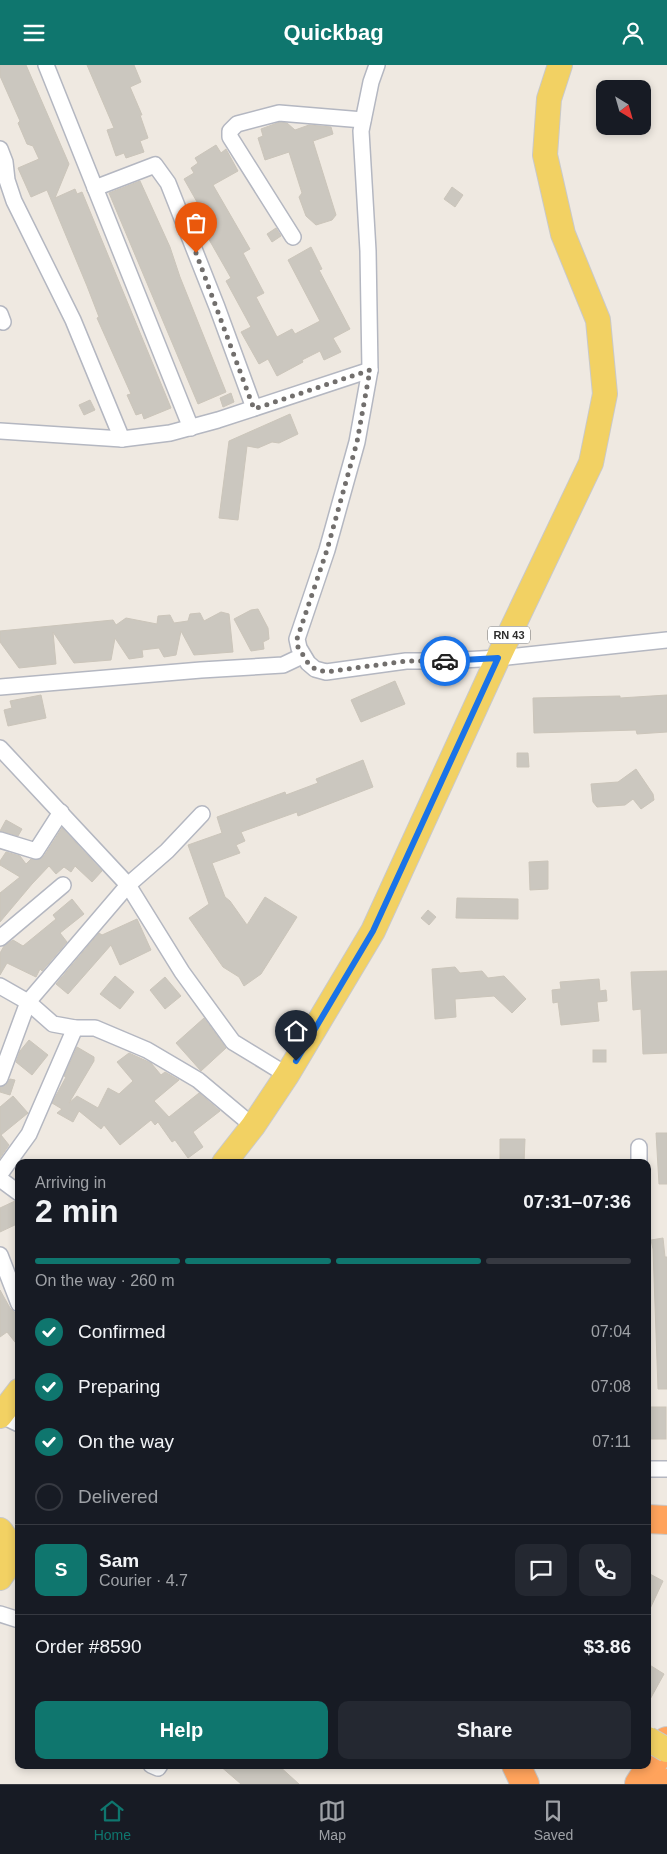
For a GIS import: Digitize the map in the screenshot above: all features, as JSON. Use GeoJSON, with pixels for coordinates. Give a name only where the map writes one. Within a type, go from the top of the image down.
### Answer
{"type":"FeatureCollection","features":[{"type":"Feature","properties":{"kind":"highway"},"geometry":{"type":"LineString","coordinates":[[651,1519],[667,1520]]}},
{"type":"Feature","properties":{"kind":"highway"},"geometry":{"type":"LineString","coordinates":[[651,1766],[667,1741]]}},
{"type":"Feature","properties":{"kind":"highway"},"geometry":{"type":"LineString","coordinates":[[518,1769],[525,1784]]}},
{"type":"Feature","properties":{"kind":"highway"},"geometry":{"type":"LineString","coordinates":[[639,1784],[649,1769]]}},
{"type":"Feature","properties":{"kind":"main road","name":"RN 43"},"geometry":{"type":"LineString","coordinates":[[227,1159],[253,1126],[287,1075],[373,931],[498,658],[591,463],[605,394],[598,320],[563,234],[545,155],[549,99],[560,65]]}},
{"type":"Feature","properties":{"kind":"main road"},"geometry":{"type":"LineString","coordinates":[[0,1415],[15,1396]]}},
{"type":"Feature","properties":{"kind":"main road"},"geometry":{"type":"LineString","coordinates":[[7,1576],[10,1556],[8,1533]]}},
{"type":"Feature","properties":{"kind":"main road"},"geometry":{"type":"LineString","coordinates":[[651,1741],[667,1750]]}},
{"type":"Feature","properties":{"kind":"street"},"geometry":{"type":"LineString","coordinates":[[46,65],[191,428]]}},
{"type":"Feature","properties":{"kind":"street"},"geometry":{"type":"LineString","coordinates":[[377,65],[371,82],[360,131],[368,251],[370,370],[357,442],[327,550],[297,639],[302,656],[315,669],[326,672],[406,661],[498,658],[667,640]]}},
{"type":"Feature","properties":{"kind":"street"},"geometry":{"type":"LineString","coordinates":[[293,237],[230,137],[230,131],[237,124],[279,113],[363,120]]}},
{"type":"Feature","properties":{"kind":"street"},"geometry":{"type":"LineString","coordinates":[[0,149],[14,201],[72,320],[122,439]]}},
{"type":"Feature","properties":{"kind":"street"},"geometry":{"type":"LineString","coordinates":[[94,188],[155,165],[168,183],[217,307],[254,409]]}},
{"type":"Feature","properties":{"kind":"street"},"geometry":{"type":"LineString","coordinates":[[0,431],[122,439],[170,433],[254,409],[370,370]]}},
{"type":"Feature","properties":{"kind":"street"},"geometry":{"type":"LineString","coordinates":[[0,687],[283,665],[302,656]]}},
{"type":"Feature","properties":{"kind":"street"},"geometry":{"type":"LineString","coordinates":[[0,748],[128,885],[182,972],[234,1042],[287,1075]]}},
{"type":"Feature","properties":{"kind":"street"},"geometry":{"type":"LineString","coordinates":[[0,841],[36,851],[61,812]]}},
{"type":"Feature","properties":{"kind":"street"},"geometry":{"type":"LineString","coordinates":[[0,1078],[28,1002],[128,885],[167,851],[202,814]]}},
{"type":"Feature","properties":{"kind":"street"},"geometry":{"type":"LineString","coordinates":[[0,938],[63,885]]}},
{"type":"Feature","properties":{"kind":"street"},"geometry":{"type":"LineString","coordinates":[[0,986],[28,1002],[53,1024],[75,1028],[95,1028],[147,1050],[198,1080],[253,1126]]}},
{"type":"Feature","properties":{"kind":"street"},"geometry":{"type":"LineString","coordinates":[[0,1174],[29,1134],[75,1028]]}},
{"type":"Feature","properties":{"kind":"street"},"geometry":{"type":"LineString","coordinates":[[639,1147],[639,1159]]}},
{"type":"Feature","properties":{"kind":"street"},"geometry":{"type":"LineString","coordinates":[[0,1179],[15,1190]]}},
{"type":"Feature","properties":{"kind":"street"},"geometry":{"type":"LineString","coordinates":[[0,1255],[15,1294]]}},
{"type":"Feature","properties":{"kind":"street"},"geometry":{"type":"LineString","coordinates":[[0,1415],[15,1422]]}},
{"type":"Feature","properties":{"kind":"street"},"geometry":{"type":"LineString","coordinates":[[651,1469],[667,1469]]}},
{"type":"Feature","properties":{"kind":"street"},"geometry":{"type":"LineString","coordinates":[[0,1614],[15,1619]]}},
{"type":"Feature","properties":{"kind":"building"},"geometry":{"type":"Polygon","coordinates":[[[0,65],[26,65],[69,164],[55,198],[75,189],[77,194],[82,192],[171,408],[144,419],[142,413],[136,415],[127,395],[131,394],[97,318],[99,317],[87,286],[47,190],[31,197],[18,168],[39,159],[33,146],[27,144],[18,123],[20,121],[0,76],[0,65]]]}},
{"type":"Feature","properties":{"kind":"building"},"geometry":{"type":"Polygon","coordinates":[[[87,65],[134,65],[141,82],[130,87],[142,115],[140,115],[148,138],[140,141],[144,152],[126,158],[124,153],[116,156],[107,130],[114,128],[87,65]]]}},
{"type":"Feature","properties":{"kind":"building"},"geometry":{"type":"Polygon","coordinates":[[[280,122],[287,123],[295,130],[309,125],[331,127],[333,134],[313,141],[336,215],[332,220],[316,225],[306,216],[299,197],[302,193],[289,152],[265,160],[258,138],[263,136],[261,129],[280,122]]]}},
{"type":"Feature","properties":{"kind":"building"},"geometry":{"type":"Polygon","coordinates":[[[216,145],[221,153],[226,149],[238,171],[213,185],[250,249],[243,253],[264,293],[256,297],[277,337],[292,329],[295,334],[320,321],[288,260],[311,247],[322,269],[319,270],[350,329],[333,338],[341,352],[324,360],[320,351],[277,376],[268,359],[259,364],[241,332],[251,327],[226,281],[231,278],[207,236],[214,232],[184,179],[194,173],[191,168],[198,163],[195,158],[216,145]]]}},
{"type":"Feature","properties":{"kind":"building"},"geometry":{"type":"Polygon","coordinates":[[[140,181],[170,247],[226,392],[198,404],[109,193],[140,181]]]}},
{"type":"Feature","properties":{"kind":"building"},"geometry":{"type":"Polygon","coordinates":[[[452,187],[463,195],[455,207],[444,199],[452,187]]]}},
{"type":"Feature","properties":{"kind":"building"},"geometry":{"type":"Polygon","coordinates":[[[276,228],[281,236],[272,242],[267,234],[276,228]]]}},
{"type":"Feature","properties":{"kind":"building"},"geometry":{"type":"Polygon","coordinates":[[[231,393],[234,402],[223,407],[220,398],[231,393]]]}},
{"type":"Feature","properties":{"kind":"building"},"geometry":{"type":"Polygon","coordinates":[[[90,400],[95,410],[84,415],[79,405],[90,400]]]}},
{"type":"Feature","properties":{"kind":"building"},"geometry":{"type":"Polygon","coordinates":[[[290,414],[298,434],[279,443],[272,442],[258,448],[247,446],[238,520],[219,518],[229,441],[290,414]]]}},
{"type":"Feature","properties":{"kind":"building"},"geometry":{"type":"Polygon","coordinates":[[[258,609],[268,628],[269,639],[263,642],[264,649],[251,651],[234,619],[251,610],[258,609]]]}},
{"type":"Feature","properties":{"kind":"building"},"geometry":{"type":"Polygon","coordinates":[[[221,612],[229,614],[233,652],[194,655],[181,631],[176,655],[164,657],[159,648],[142,650],[143,657],[129,659],[115,638],[111,660],[74,663],[53,632],[56,664],[19,668],[0,642],[0,631],[113,620],[116,625],[126,618],[157,624],[158,616],[170,615],[174,623],[188,621],[190,614],[200,613],[204,621],[221,612]]]}},
{"type":"Feature","properties":{"kind":"building"},"geometry":{"type":"Polygon","coordinates":[[[395,681],[405,704],[361,722],[351,700],[395,681]]]}},
{"type":"Feature","properties":{"kind":"building"},"geometry":{"type":"Polygon","coordinates":[[[41,695],[46,718],[8,726],[4,710],[12,708],[10,701],[41,695]]]}},
{"type":"Feature","properties":{"kind":"building"},"geometry":{"type":"Polygon","coordinates":[[[667,695],[667,732],[637,734],[636,730],[534,733],[533,698],[620,696],[620,698],[667,695]]]}},
{"type":"Feature","properties":{"kind":"building"},"geometry":{"type":"Polygon","coordinates":[[[517,753],[528,753],[529,767],[517,767],[517,753]]]}},
{"type":"Feature","properties":{"kind":"building"},"geometry":{"type":"Polygon","coordinates":[[[363,760],[373,787],[298,816],[297,812],[241,832],[245,841],[236,845],[240,853],[212,863],[225,897],[247,925],[265,897],[297,917],[261,974],[244,986],[239,977],[223,967],[189,918],[209,904],[188,845],[222,833],[217,817],[285,792],[286,795],[318,783],[316,779],[363,760]]]}},
{"type":"Feature","properties":{"kind":"building"},"geometry":{"type":"Polygon","coordinates":[[[636,769],[653,794],[654,800],[641,809],[633,799],[625,805],[597,807],[593,802],[591,784],[618,782],[636,769]]]}},
{"type":"Feature","properties":{"kind":"building"},"geometry":{"type":"Polygon","coordinates":[[[6,820],[22,829],[18,836],[0,831],[6,820]]]}},
{"type":"Feature","properties":{"kind":"building"},"geometry":{"type":"Polygon","coordinates":[[[62,828],[102,871],[92,882],[75,866],[71,872],[64,867],[56,874],[49,866],[0,922],[0,893],[20,877],[0,865],[0,861],[6,852],[20,856],[26,864],[31,859],[40,859],[44,856],[62,828]]]}},
{"type":"Feature","properties":{"kind":"building"},"geometry":{"type":"Polygon","coordinates":[[[548,861],[548,889],[530,890],[529,862],[548,861]]]}},
{"type":"Feature","properties":{"kind":"building"},"geometry":{"type":"Polygon","coordinates":[[[457,898],[518,899],[518,919],[456,918],[457,898]]]}},
{"type":"Feature","properties":{"kind":"building"},"geometry":{"type":"Polygon","coordinates":[[[72,899],[84,914],[60,933],[67,942],[42,971],[40,969],[36,977],[7,963],[0,975],[0,953],[4,946],[13,940],[23,946],[56,919],[53,915],[72,899]]]}},
{"type":"Feature","properties":{"kind":"building"},"geometry":{"type":"Polygon","coordinates":[[[428,910],[436,917],[429,925],[421,918],[428,910]]]}},
{"type":"Feature","properties":{"kind":"building"},"geometry":{"type":"Polygon","coordinates":[[[137,919],[151,950],[120,965],[111,945],[68,994],[56,984],[99,933],[102,935],[137,919]]]}},
{"type":"Feature","properties":{"kind":"building"},"geometry":{"type":"Polygon","coordinates":[[[455,967],[460,973],[482,971],[488,978],[504,976],[526,999],[512,1013],[494,996],[455,999],[456,1017],[435,1019],[432,969],[455,967]]]}},
{"type":"Feature","properties":{"kind":"building"},"geometry":{"type":"Polygon","coordinates":[[[667,971],[667,1053],[643,1054],[641,1009],[633,1010],[631,972],[667,971]]]}},
{"type":"Feature","properties":{"kind":"building"},"geometry":{"type":"Polygon","coordinates":[[[115,976],[134,992],[120,1009],[100,994],[115,976]]]}},
{"type":"Feature","properties":{"kind":"building"},"geometry":{"type":"Polygon","coordinates":[[[165,977],[181,996],[165,1009],[150,990],[165,977]]]}},
{"type":"Feature","properties":{"kind":"building"},"geometry":{"type":"Polygon","coordinates":[[[599,979],[600,991],[606,990],[607,1001],[597,1002],[599,1021],[561,1025],[558,1002],[553,1003],[552,990],[561,989],[560,982],[599,979]]]}},
{"type":"Feature","properties":{"kind":"building"},"geometry":{"type":"Polygon","coordinates":[[[204,1018],[226,1048],[201,1071],[176,1043],[204,1018]]]}},
{"type":"Feature","properties":{"kind":"building"},"geometry":{"type":"Polygon","coordinates":[[[283,1019],[293,1024],[288,1036],[277,1032],[283,1019]]]}},
{"type":"Feature","properties":{"kind":"building"},"geometry":{"type":"Polygon","coordinates":[[[29,1040],[48,1055],[32,1075],[16,1062],[20,1051],[29,1040]]]}},
{"type":"Feature","properties":{"kind":"building"},"geometry":{"type":"Polygon","coordinates":[[[77,1047],[94,1057],[94,1061],[69,1103],[77,1096],[98,1108],[108,1088],[119,1094],[133,1081],[117,1062],[129,1053],[151,1063],[161,1075],[165,1072],[179,1080],[154,1101],[169,1117],[199,1093],[220,1111],[193,1132],[203,1147],[188,1158],[175,1140],[172,1142],[158,1122],[155,1125],[151,1120],[120,1145],[104,1125],[101,1129],[79,1111],[73,1122],[57,1113],[62,1109],[52,1103],[66,1077],[64,1076],[77,1047]]]}},
{"type":"Feature","properties":{"kind":"building"},"geometry":{"type":"Polygon","coordinates":[[[593,1050],[606,1050],[606,1062],[593,1062],[593,1050]]]}},
{"type":"Feature","properties":{"kind":"building"},"geometry":{"type":"Polygon","coordinates":[[[10,1079],[15,1080],[10,1095],[0,1092],[0,1087],[6,1085],[10,1079]]]}},
{"type":"Feature","properties":{"kind":"building"},"geometry":{"type":"Polygon","coordinates":[[[13,1096],[28,1113],[1,1135],[9,1145],[0,1158],[0,1107],[13,1096]]]}},
{"type":"Feature","properties":{"kind":"building"},"geometry":{"type":"Polygon","coordinates":[[[656,1133],[667,1133],[667,1184],[659,1184],[656,1133]]]}},
{"type":"Feature","properties":{"kind":"building"},"geometry":{"type":"Polygon","coordinates":[[[500,1139],[525,1139],[524,1159],[500,1159],[500,1139]]]}},
{"type":"Feature","properties":{"kind":"building"},"geometry":{"type":"Polygon","coordinates":[[[15,1201],[15,1225],[0,1232],[0,1208],[15,1201]]]}},
{"type":"Feature","properties":{"kind":"building"},"geometry":{"type":"Polygon","coordinates":[[[663,1238],[665,1257],[667,1257],[667,1389],[658,1389],[653,1249],[651,1240],[663,1238]]]}},
{"type":"Feature","properties":{"kind":"building"},"geometry":{"type":"Polygon","coordinates":[[[0,1290],[15,1313],[15,1342],[7,1332],[0,1337],[0,1290]]]}},
{"type":"Feature","properties":{"kind":"building"},"geometry":{"type":"Polygon","coordinates":[[[651,1407],[666,1407],[666,1439],[651,1439],[651,1407]]]}},
{"type":"Feature","properties":{"kind":"building"},"geometry":{"type":"Polygon","coordinates":[[[651,1575],[663,1581],[651,1607],[651,1575]]]}},
{"type":"Feature","properties":{"kind":"building"},"geometry":{"type":"Polygon","coordinates":[[[651,1666],[664,1674],[651,1698],[651,1666]]]}},
{"type":"Feature","properties":{"kind":"building"},"geometry":{"type":"Polygon","coordinates":[[[224,1769],[282,1769],[299,1784],[241,1784],[224,1769]]]}},
{"type":"Feature","properties":{"kind":"way so far"},"geometry":{"type":"LineString","coordinates":[[196,253],[254,409],[370,370],[357,442],[327,550],[297,639],[302,656],[315,669],[326,672],[406,661],[445,661]]}},
{"type":"Feature","properties":{"kind":"route"},"geometry":{"type":"LineString","coordinates":[[296,1061],[373,931],[498,658],[445,661]]}}]}
